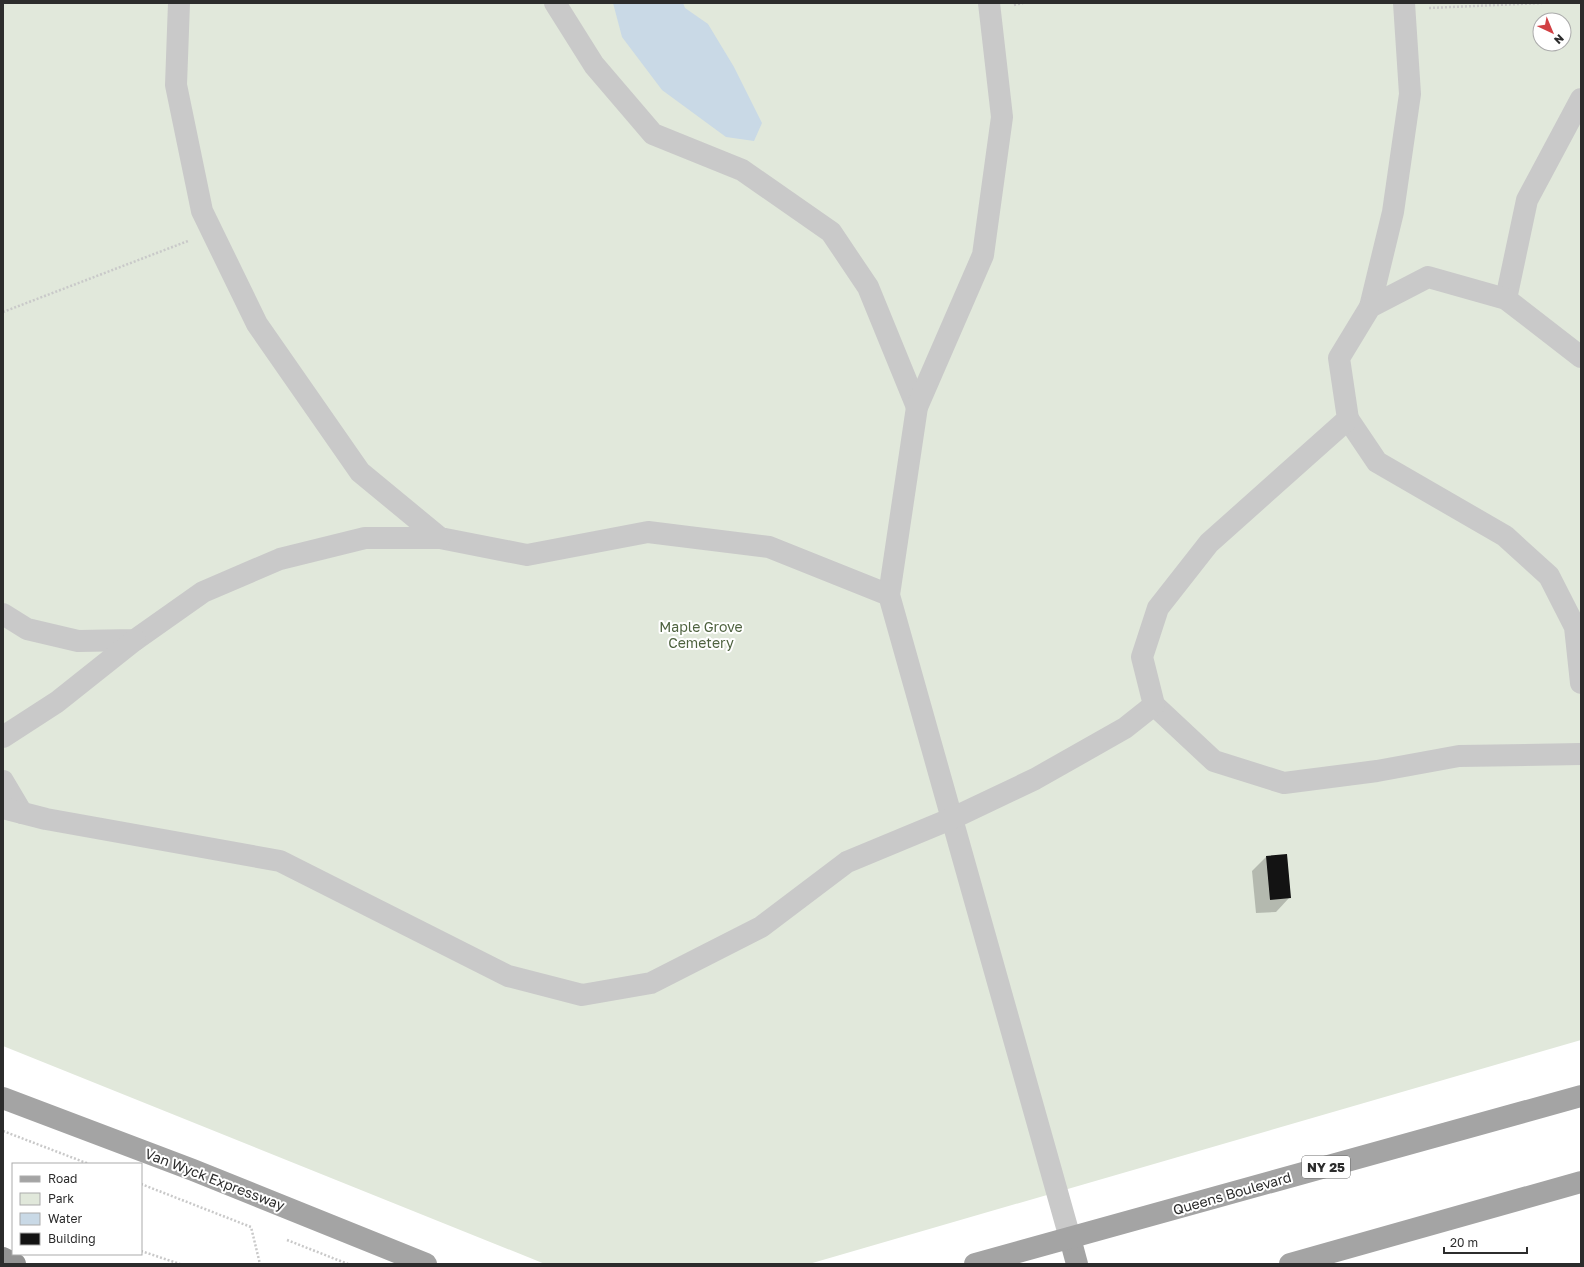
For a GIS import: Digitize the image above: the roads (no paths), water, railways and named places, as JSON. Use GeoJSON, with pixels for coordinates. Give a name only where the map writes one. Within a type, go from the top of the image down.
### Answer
{"type":"FeatureCollection","features":[{"type":"Feature","properties":{"kind":"highway"},"geometry":{"type":"LineString","coordinates":[[3,1258],[16,1264]]}},
{"type":"Feature","properties":{"kind":"main road","name":"Queens Boulevard"},"geometry":{"type":"LineString","coordinates":[[975,1264],[1581,1096]]}},
{"type":"Feature","properties":{"kind":"main road","name":"Van Wyck Expressway"},"geometry":{"type":"LineString","coordinates":[[3,1098],[200,1172],[426,1264]]}},
{"type":"Feature","properties":{"kind":"main road"},"geometry":{"type":"LineString","coordinates":[[1290,1264],[1581,1182]]}},
{"type":"Feature","properties":{"kind":"main road"},"geometry":{"type":"LineString","coordinates":[[1070,1238],[1077,1264]]}},
{"type":"Feature","properties":{"kind":"lane"},"geometry":{"type":"LineString","coordinates":[[179,3],[176,85],[202,211],[258,324],[360,472],[440,538]]}},
{"type":"Feature","properties":{"kind":"lane"},"geometry":{"type":"LineString","coordinates":[[554,3],[594,65],[653,134],[742,170],[831,232],[868,287],[917,407]]}},
{"type":"Feature","properties":{"kind":"lane"},"geometry":{"type":"LineString","coordinates":[[989,3],[1002,117],[983,255],[917,407],[889,595],[954,818],[1070,1238]]}},
{"type":"Feature","properties":{"kind":"lane"},"geometry":{"type":"LineString","coordinates":[[1405,6],[1410,94],[1394,212],[1370,307],[1339,358],[1348,419],[1377,462],[1505,536],[1549,576],[1575,627],[1581,683]]}},
{"type":"Feature","properties":{"kind":"lane"},"geometry":{"type":"LineString","coordinates":[[1506,298],[1527,200],[1581,99]]}},
{"type":"Feature","properties":{"kind":"lane"},"geometry":{"type":"LineString","coordinates":[[1370,307],[1428,277],[1506,298],[1581,357]]}},
{"type":"Feature","properties":{"kind":"lane"},"geometry":{"type":"LineString","coordinates":[[1348,419],[1209,543],[1158,608],[1142,657],[1154,705],[1214,761],[1284,783],[1377,771],[1459,756],[1581,754]]}},
{"type":"Feature","properties":{"kind":"lane"},"geometry":{"type":"LineString","coordinates":[[3,736],[56,702],[135,640],[203,592],[280,559],[364,538],[440,538],[527,555],[648,532],[770,547],[889,595]]}},
{"type":"Feature","properties":{"kind":"lane"},"geometry":{"type":"LineString","coordinates":[[3,614],[27,629],[78,640],[135,640]]}},
{"type":"Feature","properties":{"kind":"lane"},"geometry":{"type":"LineString","coordinates":[[3,781],[13,810],[46,819],[280,861],[508,976],[582,995],[651,983],[761,926],[847,862],[954,818],[1035,779],[1125,728],[1154,705]]}},
{"type":"Feature","properties":{"kind":"water"},"geometry":{"type":"Polygon","coordinates":[[[613,3],[683,3],[685,8],[708,24],[734,67],[762,123],[754,141],[726,137],[662,90],[622,37],[613,3]]]}},
{"type":"Feature","properties":{"kind":"park label","name":"Maple Grove Cemetery"},"geometry":{"type":"Point","coordinates":[701,634]}}]}
